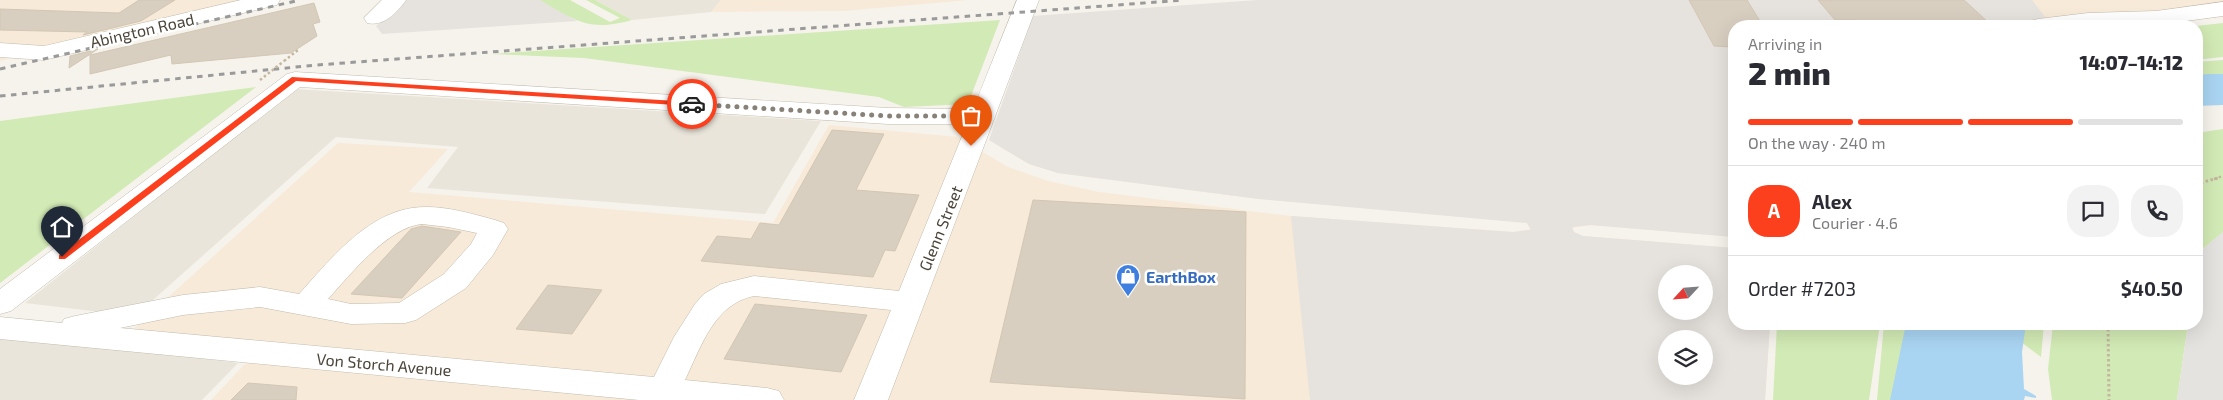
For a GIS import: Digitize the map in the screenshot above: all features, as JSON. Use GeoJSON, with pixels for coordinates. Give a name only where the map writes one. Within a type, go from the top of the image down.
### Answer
{"type":"FeatureCollection","features":[{"type":"Feature","properties":{"kind":"street","name":"Abington Road"},"geometry":{"type":"LineString","coordinates":[[0,50],[44,53],[269,0]]}},
{"type":"Feature","properties":{"kind":"street"},"geometry":{"type":"LineString","coordinates":[[374,18],[395,0]]}},
{"type":"Feature","properties":{"kind":"street","name":"Glenn Street"},"geometry":{"type":"LineString","coordinates":[[871,400],[1028,0]]}},
{"type":"Feature","properties":{"kind":"street"},"geometry":{"type":"LineString","coordinates":[[2088,20],[2156,18],[2223,9]]}},
{"type":"Feature","properties":{"kind":"street"},"geometry":{"type":"LineString","coordinates":[[0,304],[289,70],[888,116],[981,116]]}},
{"type":"Feature","properties":{"kind":"street"},"geometry":{"type":"LineString","coordinates":[[50,332],[193,304],[260,297],[305,306],[351,314],[405,313],[455,282],[483,249],[494,229],[472,222],[432,217],[404,218],[377,235],[330,279],[305,306]]}},
{"type":"Feature","properties":{"kind":"street"},"geometry":{"type":"LineString","coordinates":[[664,390],[704,312],[723,295],[737,288],[754,286],[910,302]]}},
{"type":"Feature","properties":{"kind":"street","name":"Von Storch Avenue"},"geometry":{"type":"LineString","coordinates":[[0,328],[601,392],[664,390],[767,400]]}},
{"type":"Feature","properties":{"kind":"path"},"geometry":{"type":"LineString","coordinates":[[260,80],[289,70],[298,50]]}},
{"type":"Feature","properties":{"kind":"path"},"geometry":{"type":"LineString","coordinates":[[2203,182],[2223,176]]}},
{"type":"Feature","properties":{"kind":"path"},"geometry":{"type":"LineString","coordinates":[[2108,330],[2109,400]]}},
{"type":"Feature","properties":{"kind":"shaded area"},"geometry":{"type":"Polygon","coordinates":[[[0,0],[242,0],[0,61],[0,0]]]}},
{"type":"Feature","properties":{"kind":"shaded area"},"geometry":{"type":"Polygon","coordinates":[[[405,0],[540,0],[577,21],[382,34],[376,26],[405,0]]]}},
{"type":"Feature","properties":{"kind":"shaded area"},"geometry":{"type":"Polygon","coordinates":[[[595,0],[721,0],[711,12],[632,20],[595,0]]]}},
{"type":"Feature","properties":{"kind":"shaded area"},"geometry":{"type":"Polygon","coordinates":[[[721,0],[969,0],[844,11],[711,12],[721,0]]]}},
{"type":"Feature","properties":{"kind":"shaded area"},"geometry":{"type":"Polygon","coordinates":[[[1257,0],[2223,0],[2223,17],[2191,20],[1728,20],[1728,236],[1591,225],[1572,228],[1574,232],[1583,236],[1728,248],[1728,330],[1770,330],[1765,400],[211,400],[262,346],[130,332],[338,143],[448,149],[409,192],[773,223],[829,125],[957,137],[1008,167],[1048,181],[1099,192],[1291,216],[1513,232],[1531,229],[1523,221],[1259,199],[1058,173],[1029,164],[989,140],[1257,0]]]}},
{"type":"Feature","properties":{"kind":"shaded area"},"geometry":{"type":"Polygon","coordinates":[[[1257,0],[2032,0],[2047,20],[1728,20],[1728,236],[1591,225],[1572,227],[1574,232],[1583,236],[1728,248],[1728,330],[1770,330],[1765,400],[1310,400],[1291,216],[1513,232],[1531,230],[1527,223],[1259,199],[1058,173],[1029,164],[989,140],[1033,16],[1257,0]]]}},
{"type":"Feature","properties":{"kind":"shaded area"},"geometry":{"type":"Polygon","coordinates":[[[294,89],[821,121],[765,214],[427,188],[458,147],[336,137],[135,316],[25,303],[294,89]]]}},
{"type":"Feature","properties":{"kind":"shaded area"},"geometry":{"type":"Polygon","coordinates":[[[2223,232],[2223,400],[2177,400],[2187,330],[2203,330],[2203,249],[2223,232]]]}},
{"type":"Feature","properties":{"kind":"shaded area"},"geometry":{"type":"Polygon","coordinates":[[[0,339],[108,346],[238,363],[202,400],[0,400],[0,339]]]}},
{"type":"Feature","properties":{"kind":"green space"},"geometry":{"type":"Polygon","coordinates":[[[540,0],[570,0],[610,22],[620,18],[586,0],[595,0],[632,20],[605,25],[583,22],[564,14],[540,0]]]}},
{"type":"Feature","properties":{"kind":"green space"},"geometry":{"type":"Polygon","coordinates":[[[1000,20],[968,104],[904,107],[879,97],[584,58],[491,54],[1000,20]]]}},
{"type":"Feature","properties":{"kind":"green space"},"geometry":{"type":"Polygon","coordinates":[[[2223,23],[2223,57],[2203,59],[2203,25],[2223,23]]]}},
{"type":"Feature","properties":{"kind":"green space"},"geometry":{"type":"Polygon","coordinates":[[[2223,60],[2223,88],[2203,89],[2203,61],[2223,60]]]}},
{"type":"Feature","properties":{"kind":"green space"},"geometry":{"type":"Polygon","coordinates":[[[256,87],[0,283],[0,121],[256,87]]]}},
{"type":"Feature","properties":{"kind":"green space"},"geometry":{"type":"Polygon","coordinates":[[[2223,129],[2223,232],[2203,249],[2203,132],[2223,129]]]}},
{"type":"Feature","properties":{"kind":"green space"},"geometry":{"type":"Polygon","coordinates":[[[1777,330],[1879,330],[1869,400],[1773,400],[1777,330]]]}},
{"type":"Feature","properties":{"kind":"green space"},"geometry":{"type":"Polygon","coordinates":[[[1883,330],[1932,330],[1921,400],[1877,400],[1883,330]]]}},
{"type":"Feature","properties":{"kind":"green space"},"geometry":{"type":"Polygon","coordinates":[[[2005,330],[2043,330],[2041,357],[2005,330]]]}},
{"type":"Feature","properties":{"kind":"green space"},"geometry":{"type":"Polygon","coordinates":[[[2052,330],[2187,330],[2177,400],[2052,400],[2048,369],[2052,330]]]}},
{"type":"Feature","properties":{"kind":"water"},"geometry":{"type":"Polygon","coordinates":[[[2203,74],[2223,74],[2223,105],[2203,106],[2203,74]]]}},
{"type":"Feature","properties":{"kind":"water"},"geometry":{"type":"Polygon","coordinates":[[[1905,330],[2025,330],[2022,352],[2024,389],[2036,396],[2036,398],[2025,396],[2024,400],[1890,400],[1905,330]]]}},
{"type":"Feature","properties":{"kind":"building"},"geometry":{"type":"Polygon","coordinates":[[[139,0],[175,0],[141,21],[83,35],[87,32],[0,30],[0,9],[119,13],[139,0]]]}},
{"type":"Feature","properties":{"kind":"building"},"geometry":{"type":"Polygon","coordinates":[[[1689,0],[1747,0],[1759,20],[1728,20],[1728,47],[1714,46],[1689,0]]]}},
{"type":"Feature","properties":{"kind":"building"},"geometry":{"type":"Polygon","coordinates":[[[1818,0],[1964,0],[1986,20],[1835,20],[1818,0]]]}},
{"type":"Feature","properties":{"kind":"building"},"geometry":{"type":"Polygon","coordinates":[[[314,3],[320,22],[313,24],[317,36],[291,53],[172,64],[171,55],[90,74],[90,55],[314,3]]]}},
{"type":"Feature","properties":{"kind":"building"},"geometry":{"type":"Polygon","coordinates":[[[98,49],[69,68],[70,56],[98,49]]]}},
{"type":"Feature","properties":{"kind":"building"},"geometry":{"type":"Polygon","coordinates":[[[832,130],[884,134],[856,190],[919,195],[895,251],[885,250],[873,277],[701,261],[717,236],[751,239],[760,223],[779,225],[832,130]]]}},
{"type":"Feature","properties":{"kind":"building","name":"EarthBox"},"geometry":{"type":"Polygon","coordinates":[[[1033,200],[1246,212],[1245,399],[990,382],[1033,200]]]}},
{"type":"Feature","properties":{"kind":"building"},"geometry":{"type":"Polygon","coordinates":[[[422,226],[461,232],[402,298],[351,294],[411,229],[422,226]]]}},
{"type":"Feature","properties":{"kind":"building"},"geometry":{"type":"Polygon","coordinates":[[[548,285],[602,290],[572,334],[516,329],[548,285]]]}},
{"type":"Feature","properties":{"kind":"building"},"geometry":{"type":"Polygon","coordinates":[[[755,304],[867,315],[841,372],[724,359],[755,304]]]}},
{"type":"Feature","properties":{"kind":"building"},"geometry":{"type":"Polygon","coordinates":[[[248,383],[297,387],[296,400],[231,400],[248,383]]]}},
{"type":"Feature","properties":{"kind":"railway"},"geometry":{"type":"LineString","coordinates":[[0,69],[300,0]]}},
{"type":"Feature","properties":{"kind":"railway"},"geometry":{"type":"LineString","coordinates":[[0,96],[317,65],[1184,0]]}},
{"type":"Feature","properties":{"kind":"way so far"},"geometry":{"type":"LineString","coordinates":[[692,104],[888,116],[981,116],[971,146]]}},
{"type":"Feature","properties":{"kind":"place","name":"EarthBox"},"geometry":{"type":"Point","coordinates":[1128,297]}},
{"type":"Feature","properties":{"kind":"route"},"geometry":{"type":"LineString","coordinates":[[62,257],[295,79],[692,104]]}}]}
